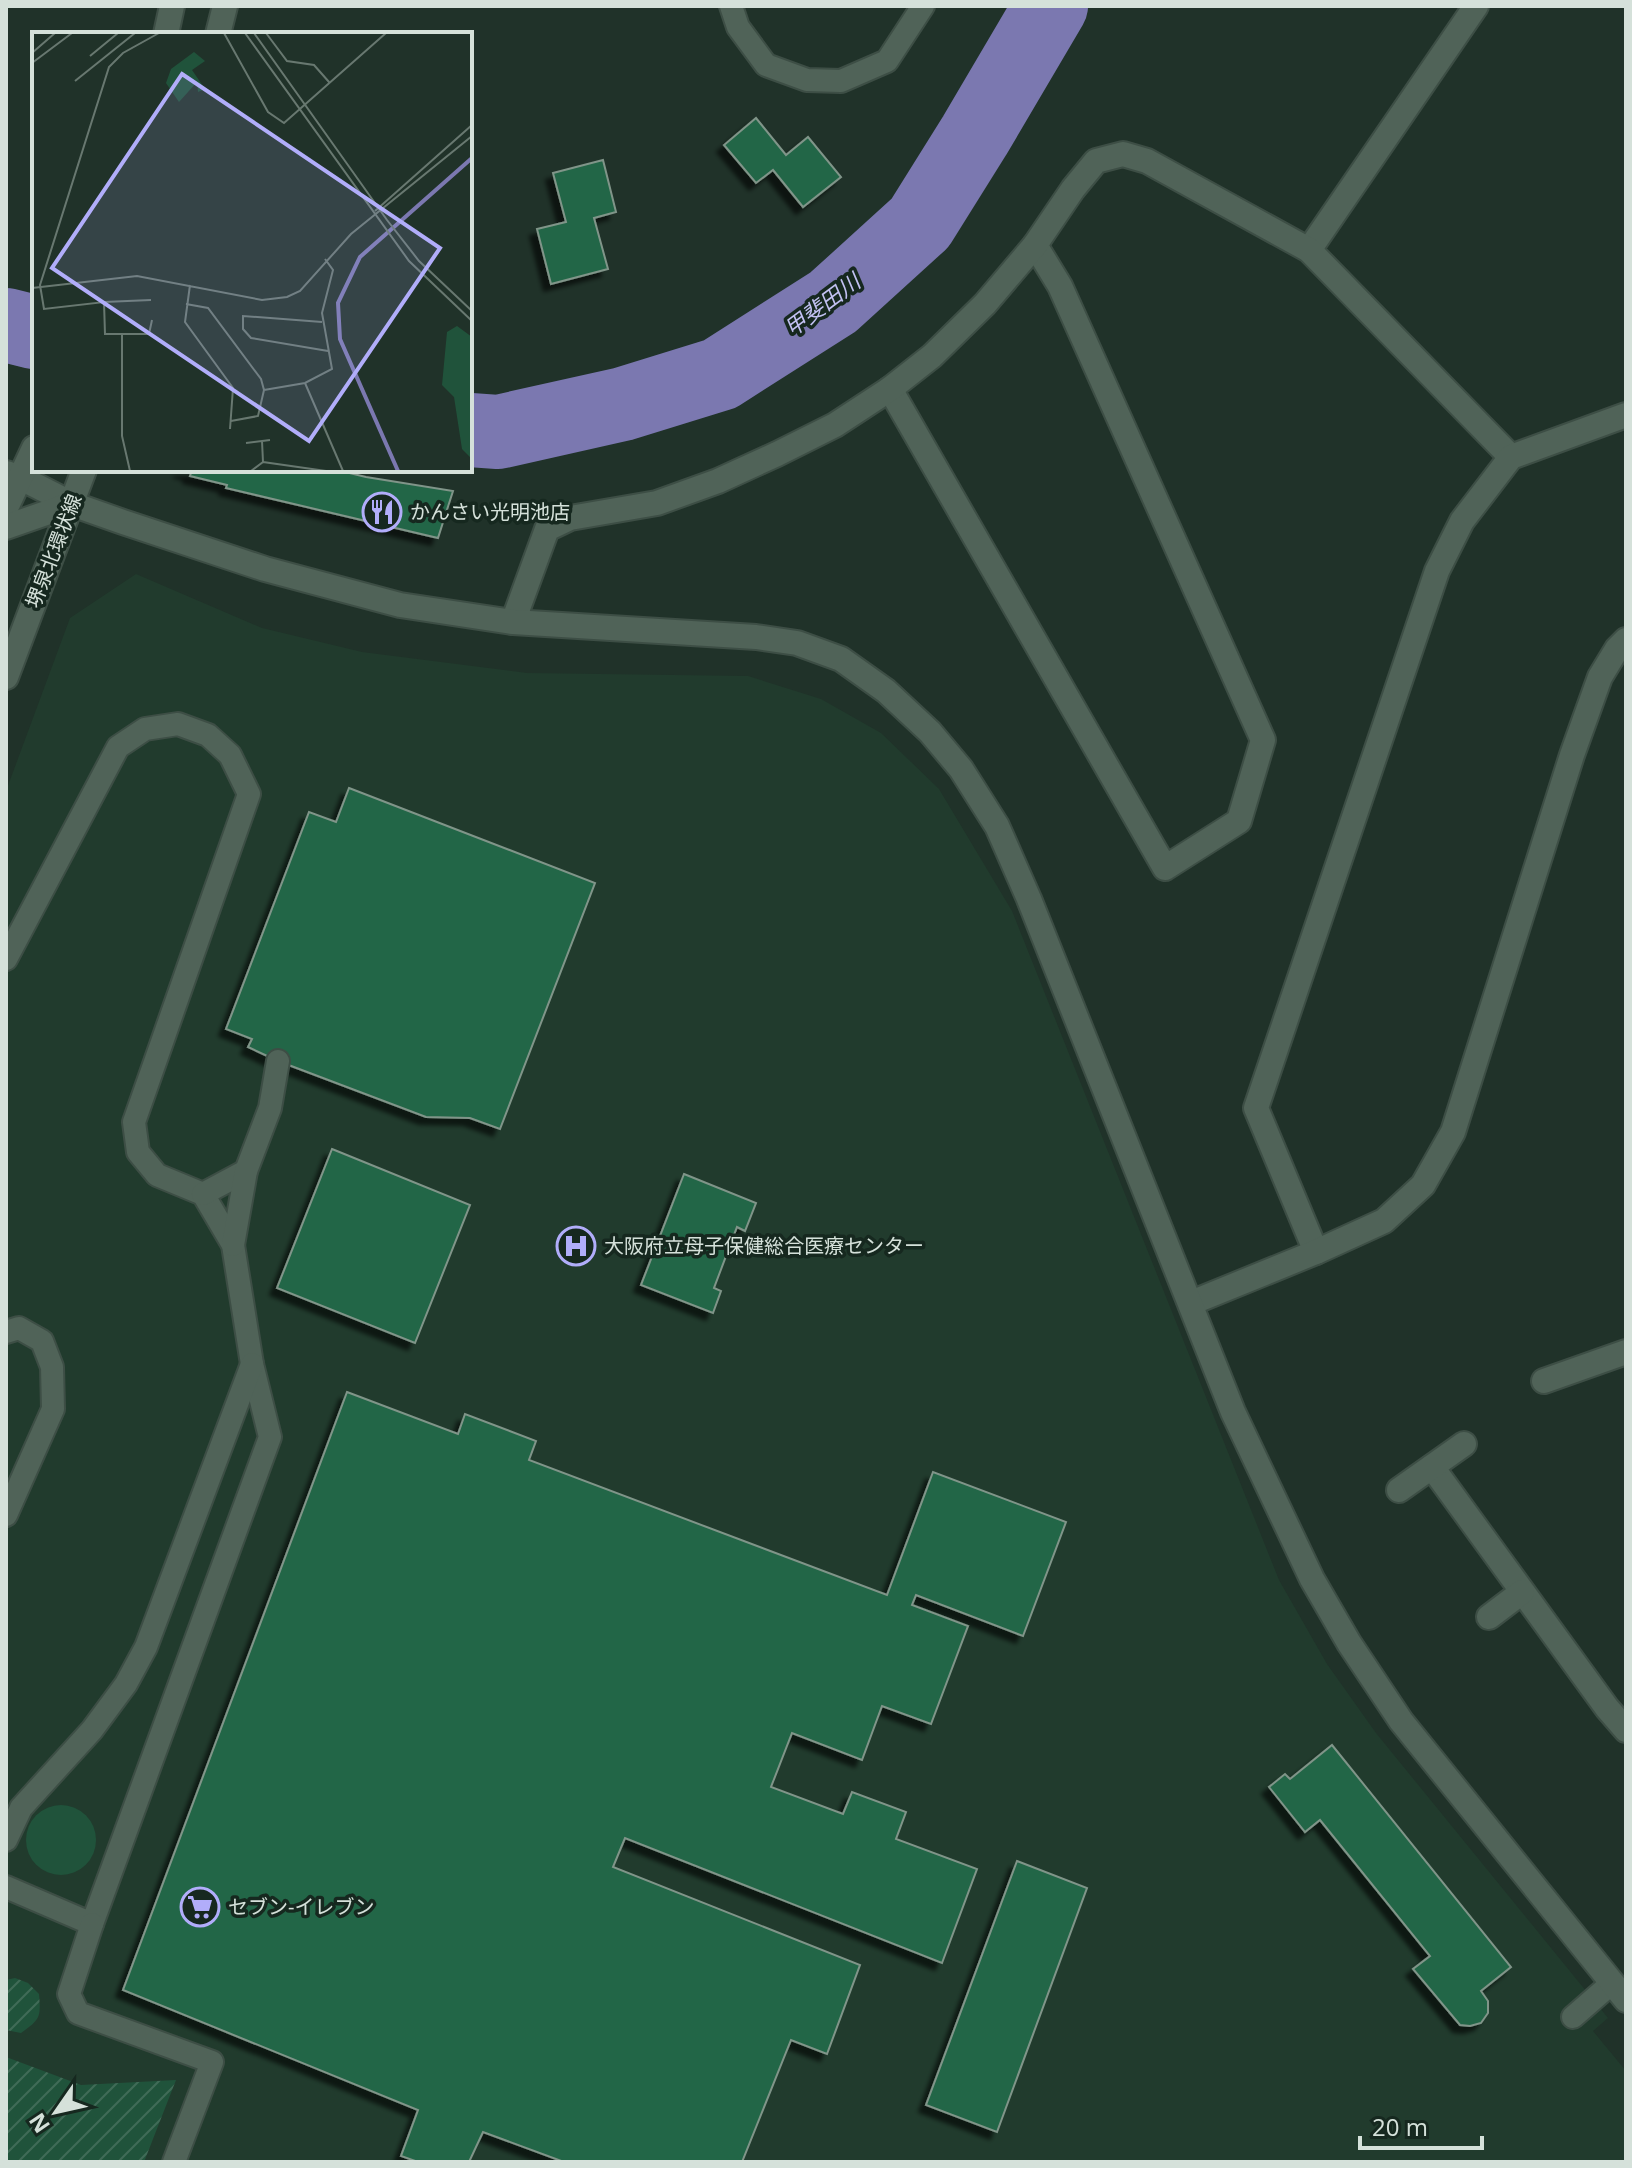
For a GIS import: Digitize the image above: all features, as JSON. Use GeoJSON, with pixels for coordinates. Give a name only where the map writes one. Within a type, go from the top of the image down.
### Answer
{"type":"FeatureCollection","features":[{"type":"Feature","properties":{"kind":"street"},"geometry":{"type":"LineString","coordinates":[[166,32],[172,6]]}},
{"type":"Feature","properties":{"kind":"street"},"geometry":{"type":"LineString","coordinates":[[218,32],[225,6]]}},
{"type":"Feature","properties":{"kind":"street"},"geometry":{"type":"LineString","coordinates":[[1309,250],[1476,6]]}},
{"type":"Feature","properties":{"kind":"street"},"geometry":{"type":"LineString","coordinates":[[513,622],[547,529],[570,518],[657,503],[718,481],[835,425],[890,389],[932,356],[985,304],[1035,245],[1096,161],[1123,154],[1147,161],[1309,250],[1511,457]]}},
{"type":"Feature","properties":{"kind":"street"},"geometry":{"type":"LineString","coordinates":[[890,389],[1165,868],[1239,821],[1263,740],[1060,286],[1035,245]]}},
{"type":"Feature","properties":{"kind":"street"},"geometry":{"type":"LineString","coordinates":[[1316,1252],[1256,1108],[1437,571],[1462,521],[1511,457],[1626,415]]}},
{"type":"Feature","properties":{"kind":"street"},"geometry":{"type":"LineString","coordinates":[[6,508],[14,476],[32,451]]}},
{"type":"Feature","properties":{"kind":"street","name":"堺泉北環状線"},"geometry":{"type":"LineString","coordinates":[[6,677],[83,472]]}},
{"type":"Feature","properties":{"kind":"street"},"geometry":{"type":"LineString","coordinates":[[14,476],[72,504],[265,569],[400,605],[513,622],[756,637],[797,643],[841,659],[886,691],[930,732],[961,769],[997,826],[1029,899],[1233,1412],[1312,1579],[1349,1643],[1401,1721],[1619,1991]]}},
{"type":"Feature","properties":{"kind":"street"},"geometry":{"type":"LineString","coordinates":[[6,527],[72,504]]}},
{"type":"Feature","properties":{"kind":"street"},"geometry":{"type":"LineString","coordinates":[[1191,1303],[1384,1221],[1423,1185],[1453,1132],[1572,755],[1600,677],[1626,640]]}},
{"type":"Feature","properties":{"kind":"street"},"geometry":{"type":"LineString","coordinates":[[1544,1381],[1626,1352]]}},
{"type":"Feature","properties":{"kind":"street"},"geometry":{"type":"LineString","coordinates":[[1399,1490],[1464,1444]]}},
{"type":"Feature","properties":{"kind":"street"},"geometry":{"type":"LineString","coordinates":[[1432,1467],[1626,1730]]}},
{"type":"Feature","properties":{"kind":"street"},"geometry":{"type":"LineString","coordinates":[[1489,1617],[1522,1592]]}},
{"type":"Feature","properties":{"kind":"lane"},"geometry":{"type":"LineString","coordinates":[[731,6],[738,27],[766,65],[807,80],[841,81],[887,61],[923,6]]}},
{"type":"Feature","properties":{"kind":"lane"},"geometry":{"type":"LineString","coordinates":[[6,959],[118,747],[145,729],[178,724],[208,735],[230,755],[249,794],[134,1122],[138,1152],[157,1175],[203,1194],[233,1245]]}},
{"type":"Feature","properties":{"kind":"lane"},"geometry":{"type":"LineString","coordinates":[[174,2162],[212,2062],[78,2013],[69,1994],[270,1437],[252,1364],[233,1245],[246,1171],[270,1108],[278,1061]]}},
{"type":"Feature","properties":{"kind":"lane"},"geometry":{"type":"LineString","coordinates":[[203,1194],[246,1171]]}},
{"type":"Feature","properties":{"kind":"lane"},"geometry":{"type":"LineString","coordinates":[[6,1332],[19,1328],[42,1341],[52,1367],[53,1409],[6,1515]]}},
{"type":"Feature","properties":{"kind":"lane"},"geometry":{"type":"LineString","coordinates":[[6,1840],[21,1808],[92,1730],[126,1684],[146,1647],[252,1364]]}},
{"type":"Feature","properties":{"kind":"lane"},"geometry":{"type":"LineString","coordinates":[[6,1887],[92,1924]]}},
{"type":"Feature","properties":{"kind":"lane"},"geometry":{"type":"LineString","coordinates":[[1573,2017],[1619,1991]]}},
{"type":"Feature","properties":{"kind":"shaded area","name":"大阪府立母子保健総合医療センター"},"geometry":{"type":"Polygon","coordinates":[[[136,574],[262,628],[362,652],[527,673],[748,676],[821,699],[881,733],[939,789],[1012,911],[1279,1580],[1327,1664],[1376,1733],[1608,2018],[1593,2031],[1626,2071],[1626,2162],[6,2162],[6,791],[70,618],[136,574]]]}},
{"type":"Feature","properties":{"kind":"green space"},"geometry":{"type":"Polygon","coordinates":[[[68,1805],[90,1820],[96,1840],[94,1854],[86,1865],[75,1873],[54,1875],[36,1865],[28,1854],[26,1833],[36,1815],[47,1807],[68,1805]]]}},
{"type":"Feature","properties":{"kind":"green space"},"geometry":{"type":"Polygon","coordinates":[[[15,1978],[28,1983],[39,1994],[38,2017],[21,2033],[6,2030],[6,1980],[15,1978]]]}},
{"type":"Feature","properties":{"kind":"green space"},"geometry":{"type":"Polygon","coordinates":[[[6,2057],[81,2085],[176,2080],[144,2162],[6,2162],[6,2057]]]}},
{"type":"Feature","properties":{"kind":"building"},"geometry":{"type":"Polygon","coordinates":[[[756,118],[786,155],[808,137],[841,177],[803,207],[773,170],[756,183],[724,145],[756,118]]]}},
{"type":"Feature","properties":{"kind":"building"},"geometry":{"type":"Polygon","coordinates":[[[603,160],[616,212],[594,218],[608,269],[551,284],[537,229],[566,222],[553,173],[603,160]]]}},
{"type":"Feature","properties":{"kind":"building"},"geometry":{"type":"Polygon","coordinates":[[[187,472],[345,472],[453,491],[438,538],[226,488],[227,485],[190,476],[191,473],[187,472]]]}},
{"type":"Feature","properties":{"kind":"building"},"geometry":{"type":"Polygon","coordinates":[[[349,788],[595,883],[500,1129],[470,1118],[426,1117],[278,1061],[248,1047],[252,1039],[226,1029],[309,812],[336,822],[349,788]]]}},
{"type":"Feature","properties":{"kind":"building"},"geometry":{"type":"Polygon","coordinates":[[[332,1149],[470,1205],[415,1343],[277,1288],[332,1149]]]}},
{"type":"Feature","properties":{"kind":"building"},"geometry":{"type":"Polygon","coordinates":[[[684,1174],[756,1203],[745,1231],[737,1227],[714,1288],[721,1291],[713,1313],[641,1285],[684,1174]]]}},
{"type":"Feature","properties":{"kind":"building"},"geometry":{"type":"Polygon","coordinates":[[[347,1392],[458,1434],[465,1414],[536,1441],[529,1460],[887,1595],[933,1472],[1066,1522],[1023,1636],[916,1595],[912,1605],[968,1626],[931,1724],[882,1706],[862,1760],[792,1733],[771,1787],[843,1814],[852,1792],[906,1812],[896,1839],[977,1869],[942,1963],[625,1838],[613,1867],[860,1965],[827,2054],[791,2040],[742,2162],[564,2162],[483,2132],[469,2162],[418,2162],[401,2156],[418,2110],[123,1990],[347,1392]]]}},
{"type":"Feature","properties":{"kind":"building"},"geometry":{"type":"Polygon","coordinates":[[[1332,1745],[1511,1967],[1481,1991],[1488,2001],[1488,2013],[1481,2023],[1460,2025],[1413,1969],[1430,1956],[1320,1820],[1305,1832],[1269,1787],[1285,1774],[1290,1779],[1332,1745]]]}},
{"type":"Feature","properties":{"kind":"building"},"geometry":{"type":"Polygon","coordinates":[[[1017,1861],[1087,1888],[997,2132],[926,2105],[1017,1861]]]}},
{"type":"Feature","properties":{"kind":"waterway","name":"甲斐田川"},"geometry":{"type":"LineString","coordinates":[[472,430],[498,432],[623,404],[720,374],[833,302],[920,223],[1051,6]]}},
{"type":"Feature","properties":{"kind":"waterway","name":"甲斐田川"},"geometry":{"type":"LineString","coordinates":[[6,325],[32,332]]}},
{"type":"Feature","properties":{"kind":"place","name":"かんさい光明池店"},"geometry":{"type":"Point","coordinates":[382,512]}},
{"type":"Feature","properties":{"kind":"place","name":"大阪府立母子保健総合医療センター"},"geometry":{"type":"Point","coordinates":[576,1246]}},
{"type":"Feature","properties":{"kind":"place","name":"セブン-イレブン"},"geometry":{"type":"Point","coordinates":[200,1907]}}]}
